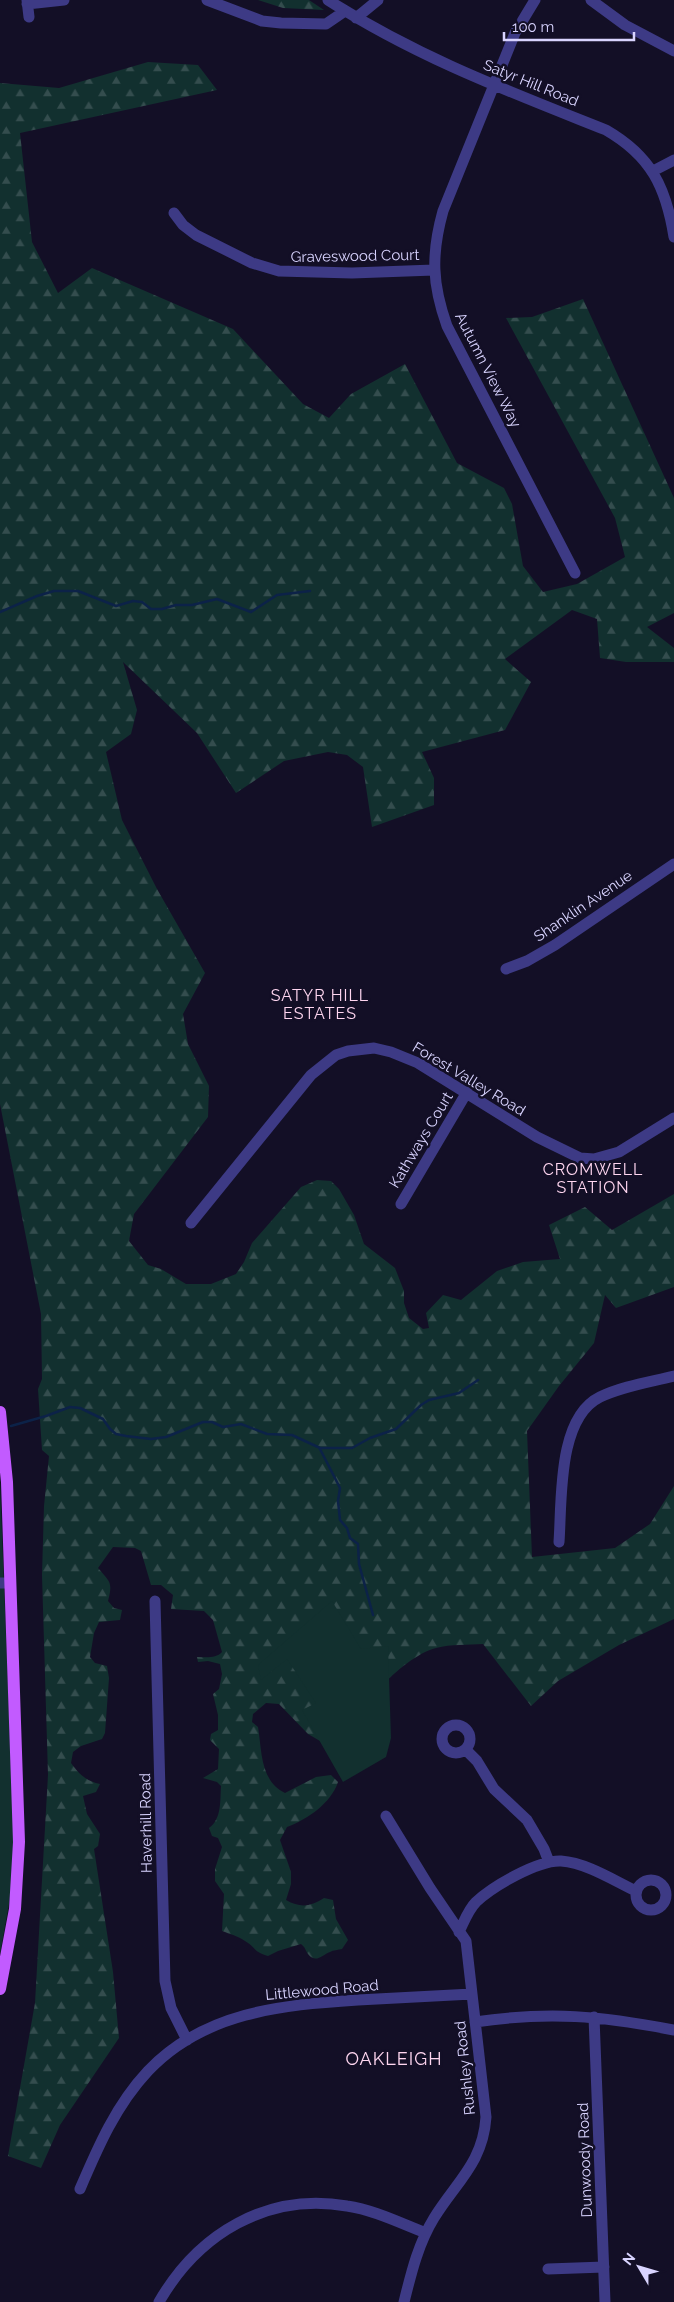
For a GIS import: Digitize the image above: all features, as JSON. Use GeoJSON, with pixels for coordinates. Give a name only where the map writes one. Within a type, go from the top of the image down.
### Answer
{"type":"FeatureCollection","features":[{"type":"Feature","properties":{"kind":"main road"},"geometry":{"type":"LineString","coordinates":[[0,1412],[7,1482],[5,1583],[19,1857],[15,1909],[0,1988]]}},
{"type":"Feature","properties":{"kind":"street"},"geometry":{"type":"LineString","coordinates":[[29,17],[27,2],[64,0]]}},
{"type":"Feature","properties":{"kind":"street"},"geometry":{"type":"LineString","coordinates":[[207,0],[262,21],[281,23],[326,24],[345,11]]}},
{"type":"Feature","properties":{"kind":"street","name":"Satyr Hill Road"},"geometry":{"type":"LineString","coordinates":[[328,0],[410,48],[494,85],[606,130],[632,147],[653,171],[668,205],[674,237]]}},
{"type":"Feature","properties":{"kind":"street"},"geometry":{"type":"LineString","coordinates":[[356,18],[378,0]]}},
{"type":"Feature","properties":{"kind":"street","name":"Autumn View Way"},"geometry":{"type":"LineString","coordinates":[[535,0],[515,33],[443,211],[436,239],[434,270],[438,300],[447,326],[575,573]]}},
{"type":"Feature","properties":{"kind":"street"},"geometry":{"type":"LineString","coordinates":[[591,0],[625,25],[674,51]]}},
{"type":"Feature","properties":{"kind":"street"},"geometry":{"type":"LineString","coordinates":[[653,171],[674,160]]}},
{"type":"Feature","properties":{"kind":"street","name":"Graveswood Court"},"geometry":{"type":"LineString","coordinates":[[174,213],[183,225],[203,239],[252,263],[280,271],[352,273],[434,270]]}},
{"type":"Feature","properties":{"kind":"street","name":"Shanklin Avenue"},"geometry":{"type":"LineString","coordinates":[[506,969],[527,961],[555,945],[674,864]]}},
{"type":"Feature","properties":{"kind":"street","name":"Forest Valley Road"},"geometry":{"type":"LineString","coordinates":[[191,1223],[311,1075],[336,1055],[348,1051],[368,1048],[391,1052],[418,1063],[537,1137],[580,1158],[594,1159],[619,1152],[674,1118]]}},
{"type":"Feature","properties":{"kind":"street","name":"Kathways Court"},"geometry":{"type":"LineString","coordinates":[[401,1204],[467,1092]]}},
{"type":"Feature","properties":{"kind":"street"},"geometry":{"type":"LineString","coordinates":[[559,1542],[566,1453],[573,1426],[578,1418],[598,1398],[674,1376]]}},
{"type":"Feature","properties":{"kind":"street","name":"Haverhill Road"},"geometry":{"type":"LineString","coordinates":[[155,1601],[165,1981],[171,2008],[187,2040]]}},
{"type":"Feature","properties":{"kind":"street"},"geometry":{"type":"LineString","coordinates":[[466,1750],[476,1761],[494,1789],[527,1820],[544,1849],[548,1862]]}},
{"type":"Feature","properties":{"kind":"street","name":"Rushley Road"},"geometry":{"type":"LineString","coordinates":[[386,1816],[430,1888],[466,1941],[486,2118],[483,2140],[471,2168],[434,2218],[426,2233],[418,2251],[404,2302]]}},
{"type":"Feature","properties":{"kind":"street"},"geometry":{"type":"LineString","coordinates":[[459,1932],[468,1913],[476,1903],[526,1870],[548,1862],[562,1861],[586,1868],[636,1891]]}},
{"type":"Feature","properties":{"kind":"street","name":"Littlewood Road"},"geometry":{"type":"LineString","coordinates":[[80,2189],[103,2136],[128,2097],[148,2071],[187,2040],[234,2018],[276,2007],[472,1994]]}},
{"type":"Feature","properties":{"kind":"street"},"geometry":{"type":"LineString","coordinates":[[475,2022],[522,2015],[594,2017],[674,2030]]}},
{"type":"Feature","properties":{"kind":"street","name":"Dunwoody Road"},"geometry":{"type":"LineString","coordinates":[[594,2017],[606,2302]]}},
{"type":"Feature","properties":{"kind":"street"},"geometry":{"type":"LineString","coordinates":[[159,2302],[180,2269],[209,2241],[231,2226],[275,2207],[305,2204],[347,2206],[372,2212],[426,2233]]}},
{"type":"Feature","properties":{"kind":"street"},"geometry":{"type":"LineString","coordinates":[[548,2269],[604,2267]]}},
{"type":"Feature","properties":{"kind":"green space"},"geometry":{"type":"Polygon","coordinates":[[[258,0],[309,0],[324,10],[283,8],[258,0]]]}},
{"type":"Feature","properties":{"kind":"green space"},"geometry":{"type":"Polygon","coordinates":[[[148,62],[198,65],[217,90],[20,133],[32,242],[58,293],[92,268],[233,329],[303,404],[329,418],[351,394],[405,364],[457,463],[504,488],[512,504],[523,566],[543,592],[577,584],[625,557],[615,518],[506,318],[532,317],[583,299],[674,498],[674,613],[647,627],[674,648],[674,662],[626,662],[600,658],[597,619],[572,610],[505,659],[531,682],[505,730],[422,752],[434,778],[434,805],[372,827],[363,767],[347,755],[328,752],[284,761],[236,793],[197,733],[123,662],[137,710],[131,734],[106,752],[122,820],[157,889],[205,973],[183,1014],[188,1044],[209,1086],[208,1117],[134,1214],[129,1241],[148,1265],[161,1269],[186,1284],[211,1284],[236,1274],[244,1262],[252,1243],[301,1187],[317,1180],[331,1181],[339,1189],[354,1215],[364,1244],[395,1268],[404,1291],[404,1303],[409,1318],[423,1329],[429,1328],[426,1313],[443,1295],[461,1300],[497,1271],[523,1262],[560,1259],[549,1225],[585,1207],[612,1230],[674,1194],[674,1287],[616,1308],[605,1295],[594,1343],[559,1386],[527,1431],[532,1557],[615,1548],[650,1524],[674,1486],[674,1619],[619,1645],[558,1681],[531,1706],[483,1644],[436,1648],[407,1663],[363,1704],[327,1745],[308,1734],[279,1704],[266,1703],[253,1714],[252,1722],[258,1727],[267,1773],[277,1788],[285,1793],[316,1777],[331,1775],[338,1782],[330,1797],[318,1809],[303,1820],[287,1827],[280,1840],[291,1872],[291,1884],[286,1900],[305,1905],[324,1898],[333,1900],[336,1919],[348,1940],[342,1949],[316,1959],[308,1954],[301,1944],[268,1956],[259,1953],[249,1943],[240,1938],[222,1931],[224,1894],[215,1881],[215,1869],[222,1847],[218,1838],[212,1836],[209,1828],[216,1820],[218,1814],[221,1786],[217,1782],[203,1778],[218,1769],[219,1749],[210,1740],[211,1734],[218,1730],[218,1715],[213,1694],[219,1689],[222,1674],[220,1664],[208,1661],[198,1662],[197,1657],[214,1657],[222,1652],[213,1620],[204,1611],[171,1609],[173,1595],[161,1585],[151,1585],[141,1551],[135,1548],[113,1547],[98,1568],[110,1586],[108,1601],[114,1608],[122,1610],[120,1620],[99,1622],[94,1633],[90,1657],[95,1663],[107,1666],[109,1678],[105,1733],[102,1739],[81,1746],[73,1752],[71,1763],[83,1776],[100,1784],[96,1792],[83,1796],[87,1814],[100,1834],[98,1846],[94,1849],[113,1972],[119,2038],[60,2125],[41,2168],[8,2156],[35,2003],[48,1775],[42,1575],[44,1506],[49,1456],[42,1450],[38,1389],[42,1379],[41,1314],[0,1104],[0,83],[59,88],[148,62]]]}},
{"type":"Feature","properties":{"kind":"green space"},"geometry":{"type":"Polygon","coordinates":[[[0,1482],[14,1843],[11,1893],[0,1954],[0,1482]]]}},
{"type":"Feature","properties":{"kind":"green space"},"geometry":{"type":"Polygon","coordinates":[[[332,1601],[361,1649],[388,1646],[391,1738],[386,1757],[343,1782],[302,1710],[316,1703],[287,1659],[261,1680],[258,1665],[332,1601]]]}},
{"type":"Feature","properties":{"kind":"waterway"},"geometry":{"type":"LineString","coordinates":[[0,612],[37,596],[54,591],[78,591],[116,606],[133,601],[142,602],[151,609],[162,609],[176,605],[192,605],[217,599],[251,612],[277,595],[310,591]]}},
{"type":"Feature","properties":{"kind":"waterway"},"geometry":{"type":"LineString","coordinates":[[11,1426],[70,1407],[80,1408],[103,1419],[116,1434],[126,1436],[151,1439],[166,1437],[203,1422],[212,1422],[223,1427],[241,1424],[267,1434],[292,1435],[320,1448],[352,1448],[370,1438],[396,1429],[421,1405],[429,1400],[459,1393],[478,1380]]}},
{"type":"Feature","properties":{"kind":"waterway"},"geometry":{"type":"LineString","coordinates":[[320,1449],[340,1488],[338,1501],[340,1520],[347,1528],[350,1538],[358,1544],[359,1564],[373,1615]]}},
{"type":"Feature","properties":{"kind":"district","name":"SATYR HILL ESTATES"},"geometry":{"type":"Point","coordinates":[320,1004]}},
{"type":"Feature","properties":{"kind":"district","name":"CROMWELL STATION"},"geometry":{"type":"Point","coordinates":[593,1178]}},
{"type":"Feature","properties":{"kind":"district","name":"OAKLEIGH"},"geometry":{"type":"Point","coordinates":[394,2058]}}]}
